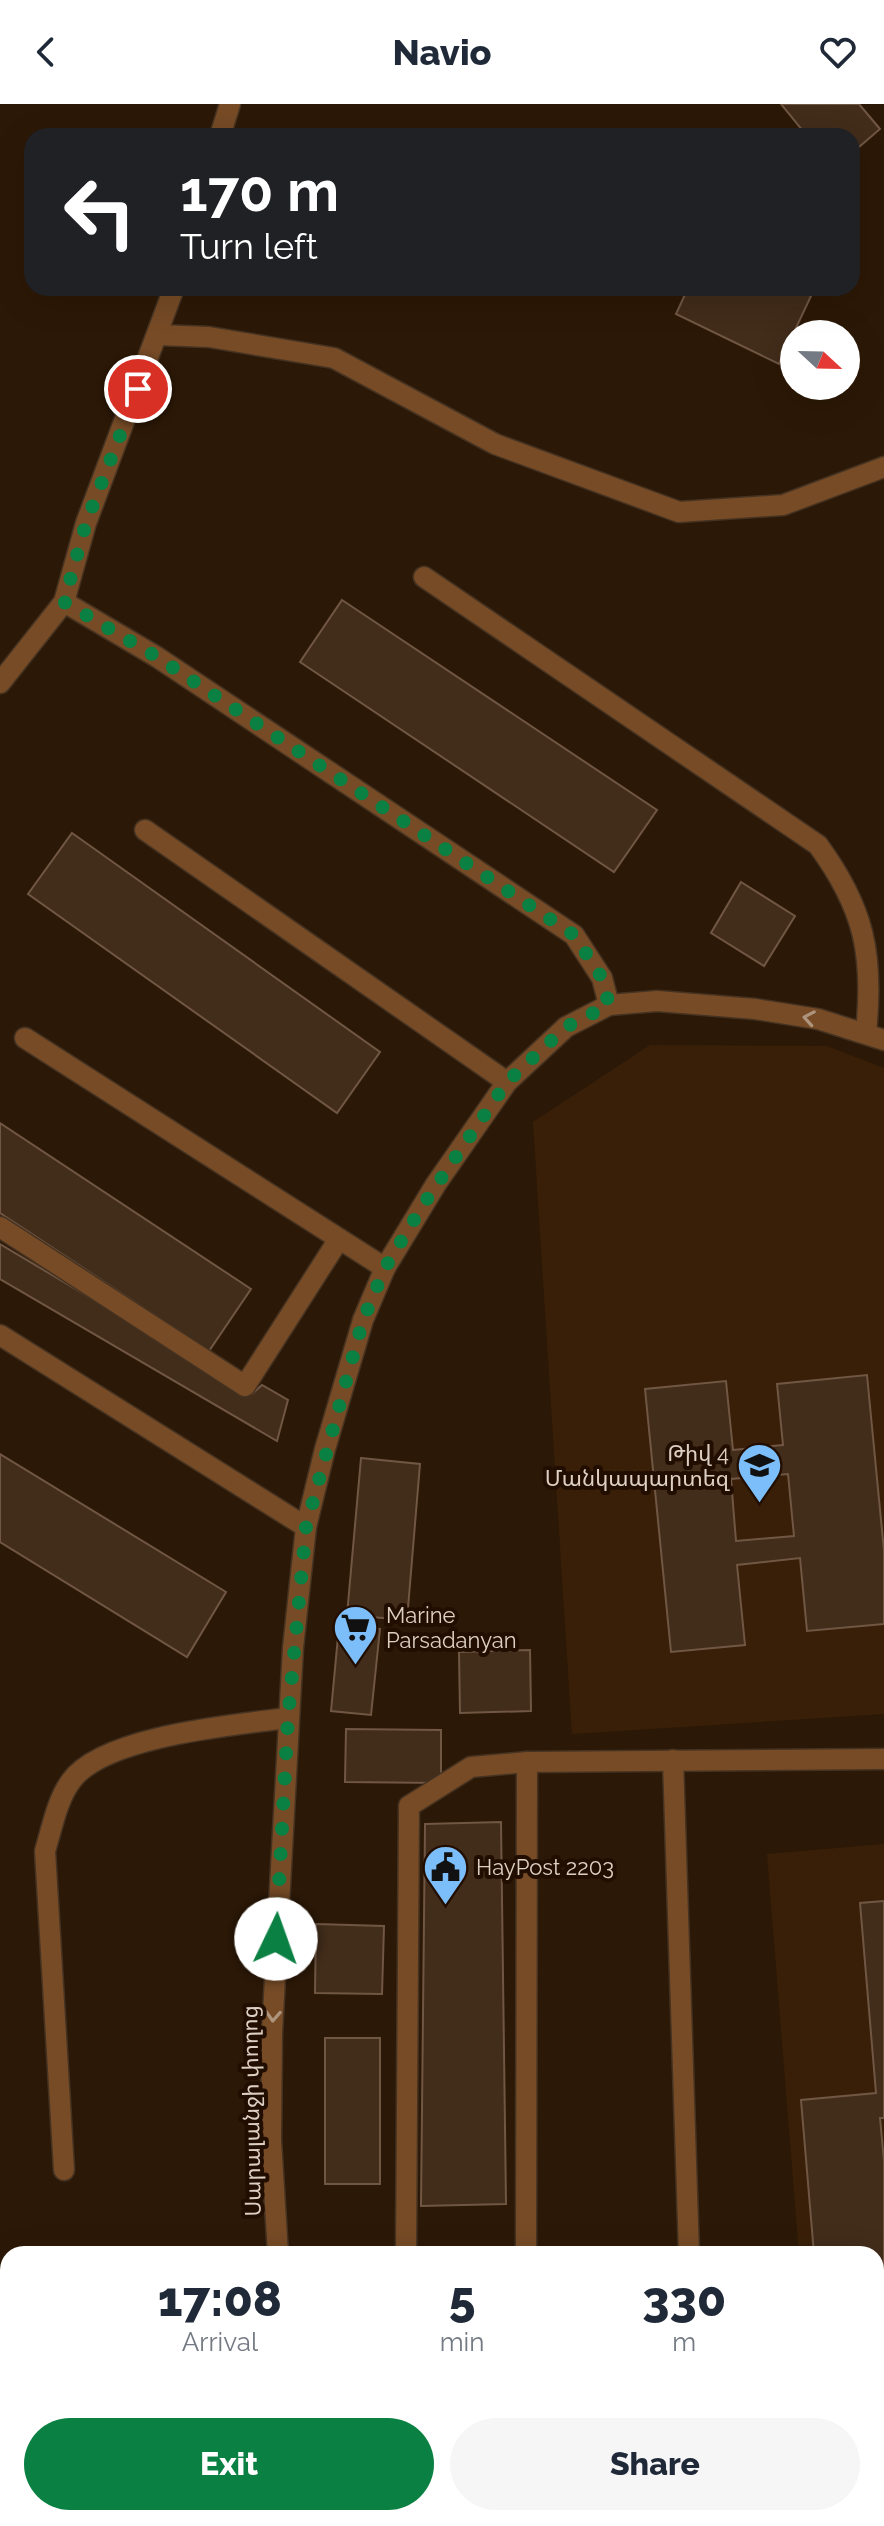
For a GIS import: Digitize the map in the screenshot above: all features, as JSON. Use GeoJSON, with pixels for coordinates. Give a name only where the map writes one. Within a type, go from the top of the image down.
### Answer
{"type":"FeatureCollection","features":[{"type":"Feature","properties":{"kind":"street"},"geometry":{"type":"LineString","coordinates":[[222,128],[230,104]]}},
{"type":"Feature","properties":{"kind":"street"},"geometry":{"type":"LineString","coordinates":[[0,683],[64,602],[86,523],[171,296]]}},
{"type":"Feature","properties":{"kind":"street"},"geometry":{"type":"LineString","coordinates":[[159,335],[209,337],[334,358],[495,444],[679,512],[783,505],[884,467]]}},
{"type":"Feature","properties":{"kind":"street"},"geometry":{"type":"LineString","coordinates":[[424,577],[818,845],[843,879],[863,924],[875,1036]]}},
{"type":"Feature","properties":{"kind":"street"},"geometry":{"type":"LineString","coordinates":[[64,602],[157,657],[574,935],[602,978],[609,1005]]}},
{"type":"Feature","properties":{"kind":"street"},"geometry":{"type":"LineString","coordinates":[[145,830],[507,1082]]}},
{"type":"Feature","properties":{"kind":"street","name":"Սարալանջի փողոց"},"geometry":{"type":"LineString","coordinates":[[278,2246],[271,2140],[272,2033],[288,1718],[306,1527],[341,1392],[363,1320],[385,1268],[436,1184],[507,1082],[566,1027],[609,1005],[657,1001],[755,1009],[875,1036]]}},
{"type":"Feature","properties":{"kind":"street"},"geometry":{"type":"LineString","coordinates":[[25,1038],[385,1268]]}},
{"type":"Feature","properties":{"kind":"street"},"geometry":{"type":"LineString","coordinates":[[0,1227],[245,1386],[339,1239]]}},
{"type":"Feature","properties":{"kind":"street"},"geometry":{"type":"LineString","coordinates":[[0,1335],[306,1527]]}},
{"type":"Feature","properties":{"kind":"street"},"geometry":{"type":"LineString","coordinates":[[64,2170],[45,1851],[71,1779],[107,1755],[151,1739],[288,1718]]}},
{"type":"Feature","properties":{"kind":"street"},"geometry":{"type":"LineString","coordinates":[[406,2246],[409,1806],[471,1767],[527,1762],[884,1759]]}},
{"type":"Feature","properties":{"kind":"street"},"geometry":{"type":"LineString","coordinates":[[673,1760],[689,2246]]}},
{"type":"Feature","properties":{"kind":"street"},"geometry":{"type":"LineString","coordinates":[[526,2246],[527,1762]]}},
{"type":"Feature","properties":{"kind":"shaded area"},"geometry":{"type":"Polygon","coordinates":[[[650,1045],[827,1046],[884,1068],[884,1714],[572,1734],[533,1122],[650,1045]]]}},
{"type":"Feature","properties":{"kind":"shaded area"},"geometry":{"type":"Polygon","coordinates":[[[884,1844],[884,2246],[798,2246],[767,1854],[884,1844]]]}},
{"type":"Feature","properties":{"kind":"building"},"geometry":{"type":"Polygon","coordinates":[[[781,104],[859,104],[880,129],[860,146],[860,128],[800,128],[781,104]]]}},
{"type":"Feature","properties":{"kind":"building"},"geometry":{"type":"Polygon","coordinates":[[[684,296],[811,296],[800,320],[780,320],[779,364],[676,314],[684,296]]]}},
{"type":"Feature","properties":{"kind":"building"},"geometry":{"type":"Polygon","coordinates":[[[342,600],[657,810],[614,872],[300,662],[342,600]]]}},
{"type":"Feature","properties":{"kind":"building"},"geometry":{"type":"Polygon","coordinates":[[[72,833],[380,1052],[337,1113],[28,894],[72,833]]]}},
{"type":"Feature","properties":{"kind":"building"},"geometry":{"type":"Polygon","coordinates":[[[741,882],[795,916],[764,966],[711,933],[741,882]]]}},
{"type":"Feature","properties":{"kind":"building"},"geometry":{"type":"Polygon","coordinates":[[[0,1123],[251,1289],[209,1351],[0,1213],[0,1123]]]}},
{"type":"Feature","properties":{"kind":"building"},"geometry":{"type":"Polygon","coordinates":[[[0,1244],[252,1394],[262,1385],[288,1400],[277,1441],[0,1279],[0,1244]]]}},
{"type":"Feature","properties":{"kind":"building"},"geometry":{"type":"Polygon","coordinates":[[[867,1375],[884,1551],[884,1624],[807,1631],[800,1558],[737,1565],[745,1645],[671,1652],[645,1389],[726,1381],[733,1450],[783,1445],[777,1384],[867,1375]],[[788,1474],[731,1479],[736,1541],[794,1536],[788,1474]]]}},
{"type":"Feature","properties":{"kind":"building"},"geometry":{"type":"Polygon","coordinates":[[[0,1454],[226,1592],[187,1657],[0,1542],[0,1454]]]}},
{"type":"Feature","properties":{"kind":"building"},"geometry":{"type":"Polygon","coordinates":[[[361,1458],[420,1464],[407,1620],[347,1615],[361,1458]]]}},
{"type":"Feature","properties":{"kind":"building"},"geometry":{"type":"Polygon","coordinates":[[[339,1626],[380,1629],[371,1715],[331,1711],[339,1626]]]}},
{"type":"Feature","properties":{"kind":"building"},"geometry":{"type":"Polygon","coordinates":[[[530,1650],[531,1711],[460,1713],[459,1652],[530,1650]]]}},
{"type":"Feature","properties":{"kind":"building"},"geometry":{"type":"Polygon","coordinates":[[[346,1729],[441,1730],[441,1783],[345,1782],[346,1729]]]}},
{"type":"Feature","properties":{"kind":"building"},"geometry":{"type":"Polygon","coordinates":[[[501,1822],[506,2204],[421,2206],[425,1824],[501,1822]]]}},
{"type":"Feature","properties":{"kind":"building"},"geometry":{"type":"Polygon","coordinates":[[[884,1901],[884,2118],[880,2118],[884,2161],[884,2246],[813,2246],[801,2100],[876,2093],[860,1903],[884,1901]]]}},
{"type":"Feature","properties":{"kind":"building"},"geometry":{"type":"Polygon","coordinates":[[[316,1924],[384,1926],[382,1994],[315,1993],[316,1924]]]}},
{"type":"Feature","properties":{"kind":"building"},"geometry":{"type":"Polygon","coordinates":[[[325,2038],[380,2038],[380,2184],[325,2184],[325,2038]]]}},
{"type":"Feature","properties":{"kind":"place","name":"Թիվ 4 Մանկապարտեզ"},"geometry":{"type":"Point","coordinates":[760,1505]}},
{"type":"Feature","properties":{"kind":"place","name":"Marine Parsadanyan"},"geometry":{"type":"Point","coordinates":[355,1667]}},
{"type":"Feature","properties":{"kind":"place","name":"HayPost 2203"},"geometry":{"type":"Point","coordinates":[445,1906]}},
{"type":"Feature","properties":{"kind":"route"},"geometry":{"type":"LineString","coordinates":[[138,389],[86,523],[64,602],[157,657],[574,935],[602,978],[609,1005],[566,1027],[507,1082],[423,1205],[385,1268],[363,1320],[306,1527],[293,1648],[276,1939]]}}]}
